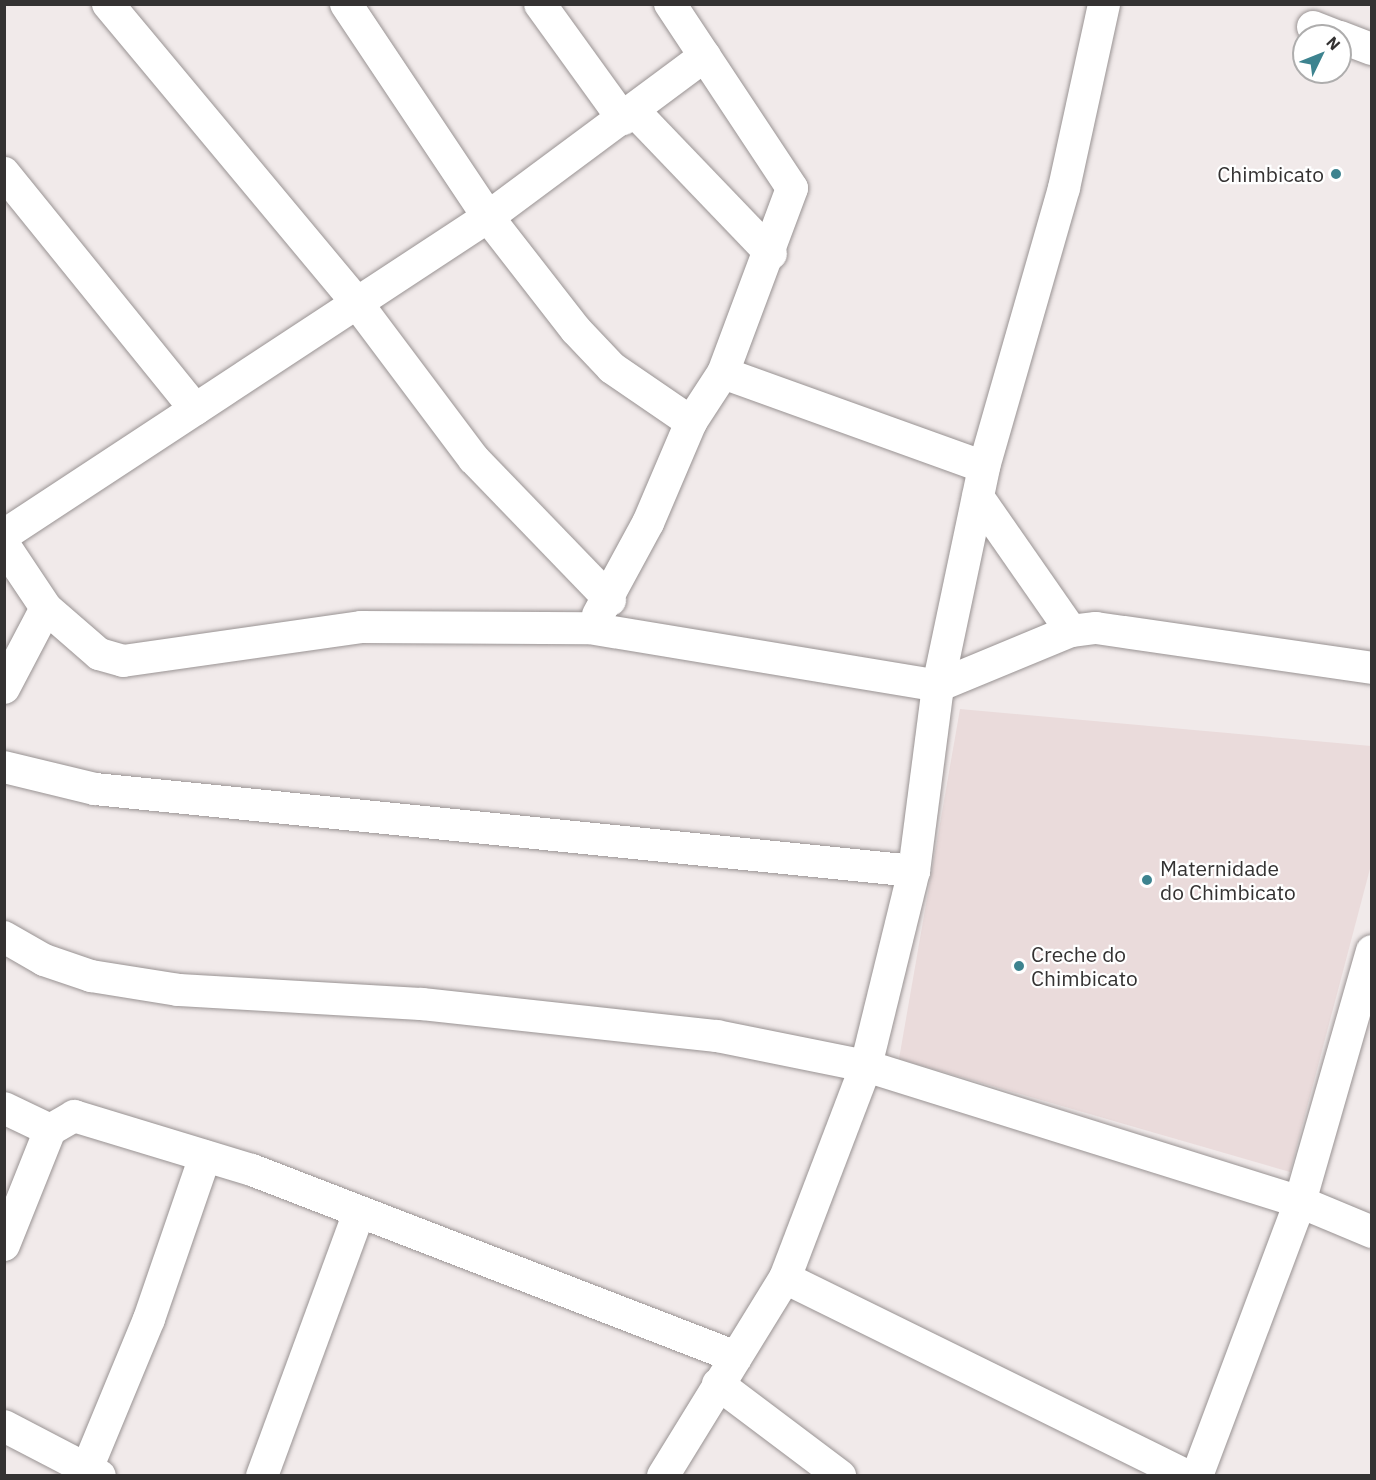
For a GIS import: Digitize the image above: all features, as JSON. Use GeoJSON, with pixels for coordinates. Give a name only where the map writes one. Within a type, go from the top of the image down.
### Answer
{"type":"FeatureCollection","features":[{"type":"Feature","properties":{"kind":"street"},"geometry":{"type":"LineString","coordinates":[[108,4],[356,302],[474,459],[610,600]]}},
{"type":"Feature","properties":{"kind":"street"},"geometry":{"type":"LineString","coordinates":[[346,4],[488,217],[612,368],[691,422]]}},
{"type":"Feature","properties":{"kind":"street"},"geometry":{"type":"LineString","coordinates":[[540,4],[629,116],[771,254]]}},
{"type":"Feature","properties":{"kind":"street"},"geometry":{"type":"LineString","coordinates":[[589,628],[610,600],[691,422],[723,373],[771,254],[792,188],[670,4]]}},
{"type":"Feature","properties":{"kind":"street"},"geometry":{"type":"LineString","coordinates":[[663,1476],[784,1278],[866,1066],[914,871],[939,686],[984,467],[1064,188],[1104,4]]}},
{"type":"Feature","properties":{"kind":"street"},"geometry":{"type":"LineString","coordinates":[[1352,42],[1371,49]]}},
{"type":"Feature","properties":{"kind":"street"},"geometry":{"type":"LineString","coordinates":[[4,535],[488,217],[629,116],[705,57]]}},
{"type":"Feature","properties":{"kind":"street"},"geometry":{"type":"LineString","coordinates":[[4,172],[195,409]]}},
{"type":"Feature","properties":{"kind":"street"},"geometry":{"type":"LineString","coordinates":[[723,373],[984,467]]}},
{"type":"Feature","properties":{"kind":"street"},"geometry":{"type":"LineString","coordinates":[[978,497],[1071,631]]}},
{"type":"Feature","properties":{"kind":"street"},"geometry":{"type":"LineString","coordinates":[[4,545],[46,608],[99,654],[123,661],[361,627],[589,628],[939,686],[1071,631],[1123,629],[1371,668]]}},
{"type":"Feature","properties":{"kind":"street"},"geometry":{"type":"LineString","coordinates":[[4,688],[46,608]]}},
{"type":"Feature","properties":{"kind":"street"},"geometry":{"type":"LineString","coordinates":[[4,767],[95,789],[914,871]]}},
{"type":"Feature","properties":{"kind":"street"},"geometry":{"type":"LineString","coordinates":[[4,937],[44,960],[91,976],[178,990],[422,1004],[717,1036],[866,1066],[1300,1202],[1371,1232]]}},
{"type":"Feature","properties":{"kind":"street"},"geometry":{"type":"LineString","coordinates":[[1197,1476],[1300,1202],[1371,951]]}},
{"type":"Feature","properties":{"kind":"street"},"geometry":{"type":"LineString","coordinates":[[4,1108],[50,1130]]}},
{"type":"Feature","properties":{"kind":"street"},"geometry":{"type":"LineString","coordinates":[[4,1245],[50,1130],[75,1116],[205,1156],[359,1212],[736,1357]]}},
{"type":"Feature","properties":{"kind":"street"},"geometry":{"type":"LineString","coordinates":[[4,1426],[90,1473],[148,1319],[205,1156]]}},
{"type":"Feature","properties":{"kind":"street"},"geometry":{"type":"LineString","coordinates":[[262,1476],[359,1212]]}},
{"type":"Feature","properties":{"kind":"street"},"geometry":{"type":"LineString","coordinates":[[784,1278],[1188,1476]]}},
{"type":"Feature","properties":{"kind":"street"},"geometry":{"type":"LineString","coordinates":[[718,1384],[840,1476]]}},
{"type":"Feature","properties":{"kind":"shaded area","name":"Maternidade do Chimbicato"},"geometry":{"type":"Polygon","coordinates":[[[960,709],[1371,746],[1371,865],[1290,1172],[899,1059],[960,709]]]}},
{"type":"Feature","properties":{"kind":"place","name":"Chimbicato"},"geometry":{"type":"Point","coordinates":[1336,174]}},
{"type":"Feature","properties":{"kind":"place","name":"Maternidade do Chimbicato"},"geometry":{"type":"Point","coordinates":[1147,880]}},
{"type":"Feature","properties":{"kind":"place","name":"Creche do Chimbicato"},"geometry":{"type":"Point","coordinates":[1019,966]}}]}
